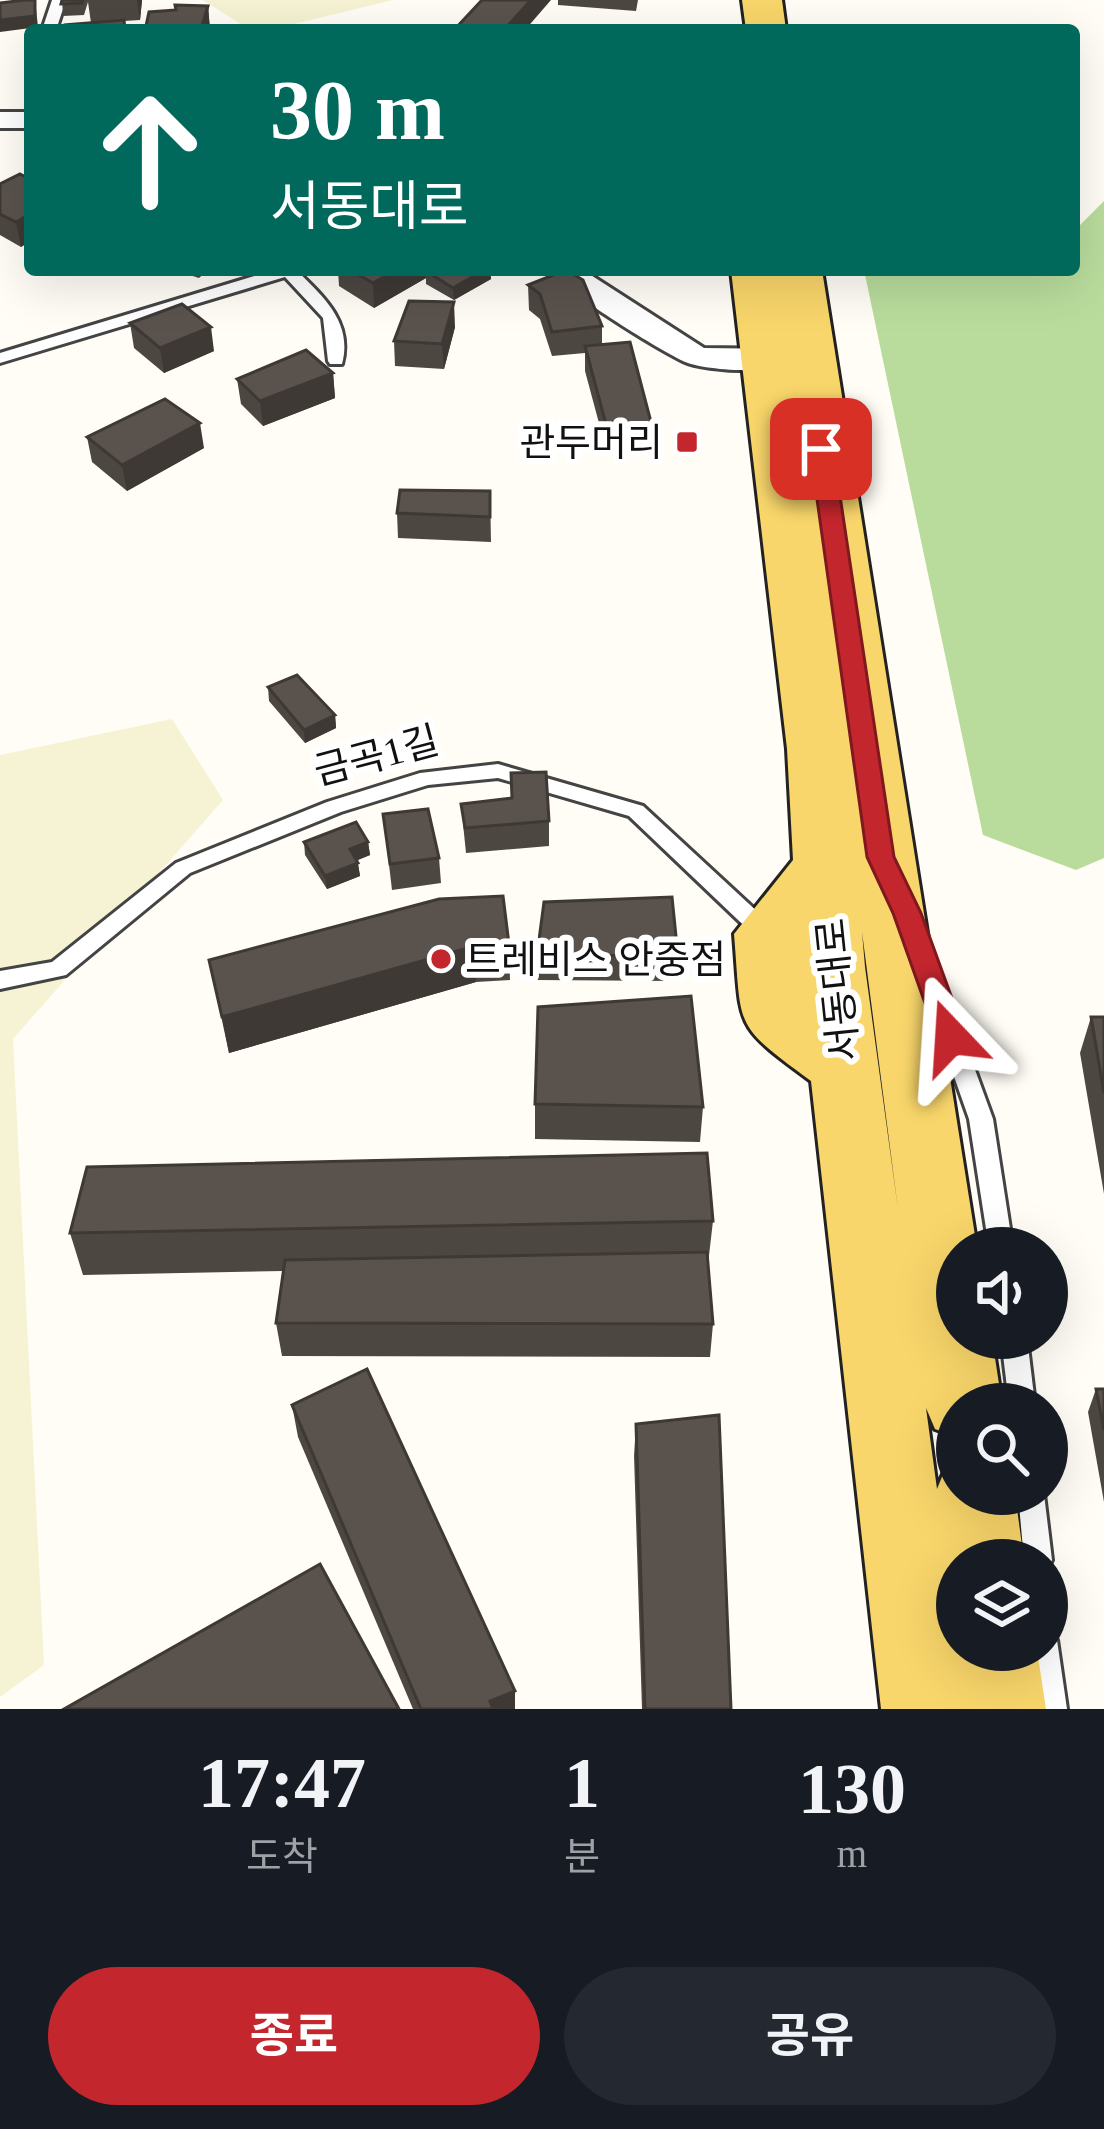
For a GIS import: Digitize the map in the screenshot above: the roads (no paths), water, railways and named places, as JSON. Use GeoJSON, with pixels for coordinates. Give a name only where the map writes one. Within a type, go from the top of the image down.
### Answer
{"type":"FeatureCollection","features":[{"type":"Feature","properties":{"kind":"main road","name":"서동대로"},"geometry":{"type":"LineString","coordinates":[[756,276],[786,358]]}},
{"type":"Feature","properties":{"kind":"main road","name":"서동대로"},"geometry":{"type":"LineString","coordinates":[[798,276],[786,358],[817,749],[853,861],[959,1383]]}},
{"type":"Feature","properties":{"kind":"main road","name":"서동대로"},"geometry":{"type":"LineString","coordinates":[[853,861],[844,1067],[924,1709]]}},
{"type":"Feature","properties":{"kind":"main road"},"geometry":{"type":"LineString","coordinates":[[844,1067],[775,1018],[767,934],[853,861]]}},
{"type":"Feature","properties":{"kind":"main road"},"geometry":{"type":"LineString","coordinates":[[998,1671],[1003,1709]]}},
{"type":"Feature","properties":{"kind":"street"},"geometry":{"type":"LineString","coordinates":[[572,276],[695,356],[733,361],[786,358]]}},
{"type":"Feature","properties":{"kind":"lane"},"geometry":{"type":"LineString","coordinates":[[0,358],[267,276]]}},
{"type":"Feature","properties":{"kind":"lane"},"geometry":{"type":"LineString","coordinates":[[294,276],[326,305],[338,328],[336,361]]}},
{"type":"Feature","properties":{"kind":"lane","name":"금곡1길"},"geometry":{"type":"LineString","coordinates":[[0,980],[58,969],[183,868],[334,807],[408,784],[498,771],[636,811],[767,934]]}},
{"type":"Feature","properties":{"kind":"lane"},"geometry":{"type":"LineString","coordinates":[[853,861],[907,913],[981,1119],[997,1227]]}},
{"type":"Feature","properties":{"kind":"lane"},"geometry":{"type":"LineString","coordinates":[[1049,1671],[1053,1709]]}},
{"type":"Feature","properties":{"kind":"place","name":"관두머리"},"geometry":{"type":"Point","coordinates":[687,442]}},
{"type":"Feature","properties":{"kind":"place","name":"트레비스 안중점"},"geometry":{"type":"Point","coordinates":[441,959]}}]}
